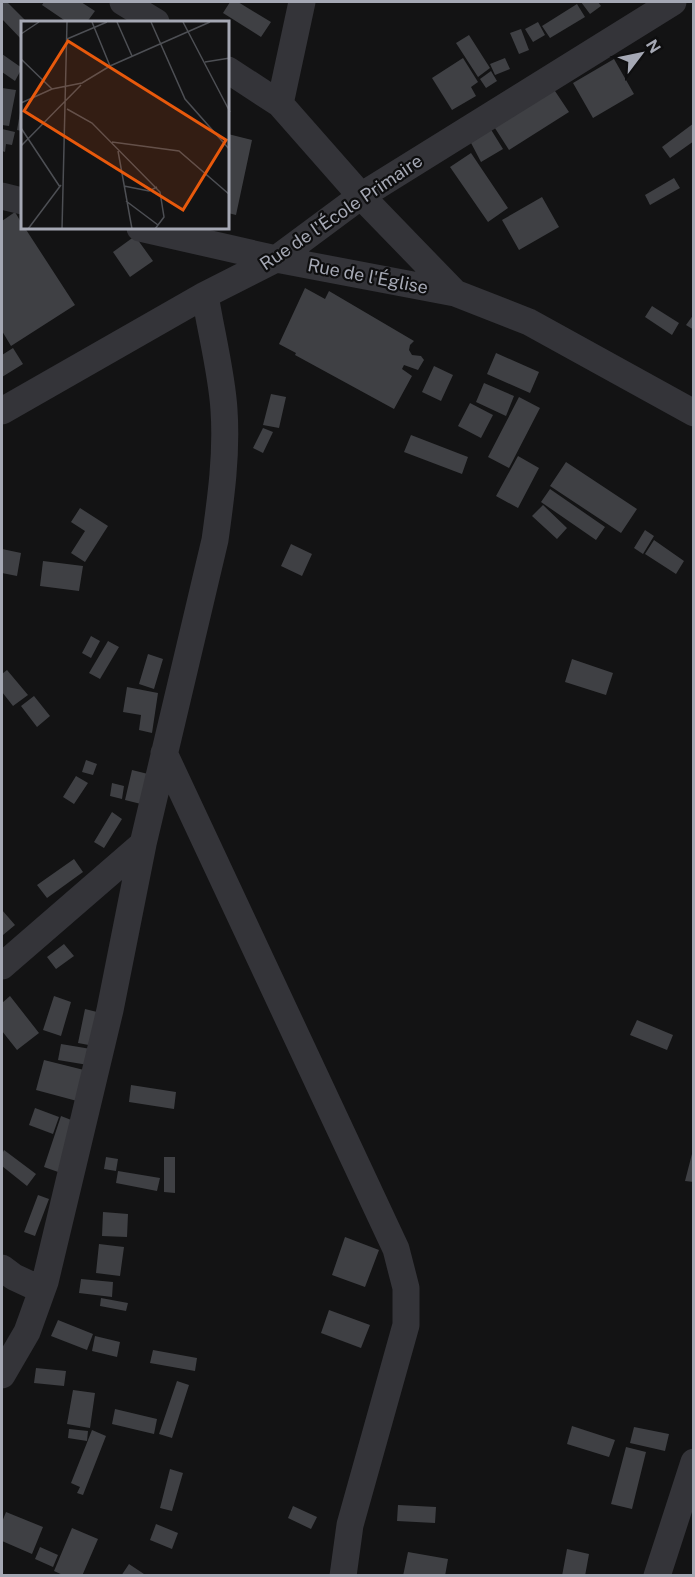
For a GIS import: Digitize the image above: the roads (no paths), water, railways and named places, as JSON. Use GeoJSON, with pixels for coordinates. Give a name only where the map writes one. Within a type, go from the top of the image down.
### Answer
{"type":"FeatureCollection","features":[{"type":"Feature","properties":{"kind":"street"},"geometry":{"type":"LineString","coordinates":[[123,2],[154,21]]}},
{"type":"Feature","properties":{"kind":"street"},"geometry":{"type":"LineString","coordinates":[[280,104],[302,2]]}},
{"type":"Feature","properties":{"kind":"street","name":"Rue de l'École Primaire"},"geometry":{"type":"LineString","coordinates":[[2,411],[205,296],[276,259],[361,196],[673,2]]}},
{"type":"Feature","properties":{"kind":"street"},"geometry":{"type":"LineString","coordinates":[[230,71],[280,104],[361,196],[455,293]]}},
{"type":"Feature","properties":{"kind":"street"},"geometry":{"type":"LineString","coordinates":[[2,196],[21,201]]}},
{"type":"Feature","properties":{"kind":"street","name":"Rue de l'Église"},"geometry":{"type":"LineString","coordinates":[[149,230],[276,259],[455,293],[529,321],[693,413]]}},
{"type":"Feature","properties":{"kind":"street"},"geometry":{"type":"LineString","coordinates":[[2,1375],[27,1332],[42,1290],[110,1010],[143,844],[215,540],[222,494],[225,449],[224,408],[205,296]]}},
{"type":"Feature","properties":{"kind":"street"},"geometry":{"type":"LineString","coordinates":[[164,753],[396,1249],[406,1288],[406,1326],[350,1525],[343,1575]]}},
{"type":"Feature","properties":{"kind":"street"},"geometry":{"type":"LineString","coordinates":[[2,966],[143,844]]}},
{"type":"Feature","properties":{"kind":"street"},"geometry":{"type":"LineString","coordinates":[[2,1268],[14,1277],[42,1290]]}},
{"type":"Feature","properties":{"kind":"street"},"geometry":{"type":"LineString","coordinates":[[657,1575],[693,1462]]}}]}
